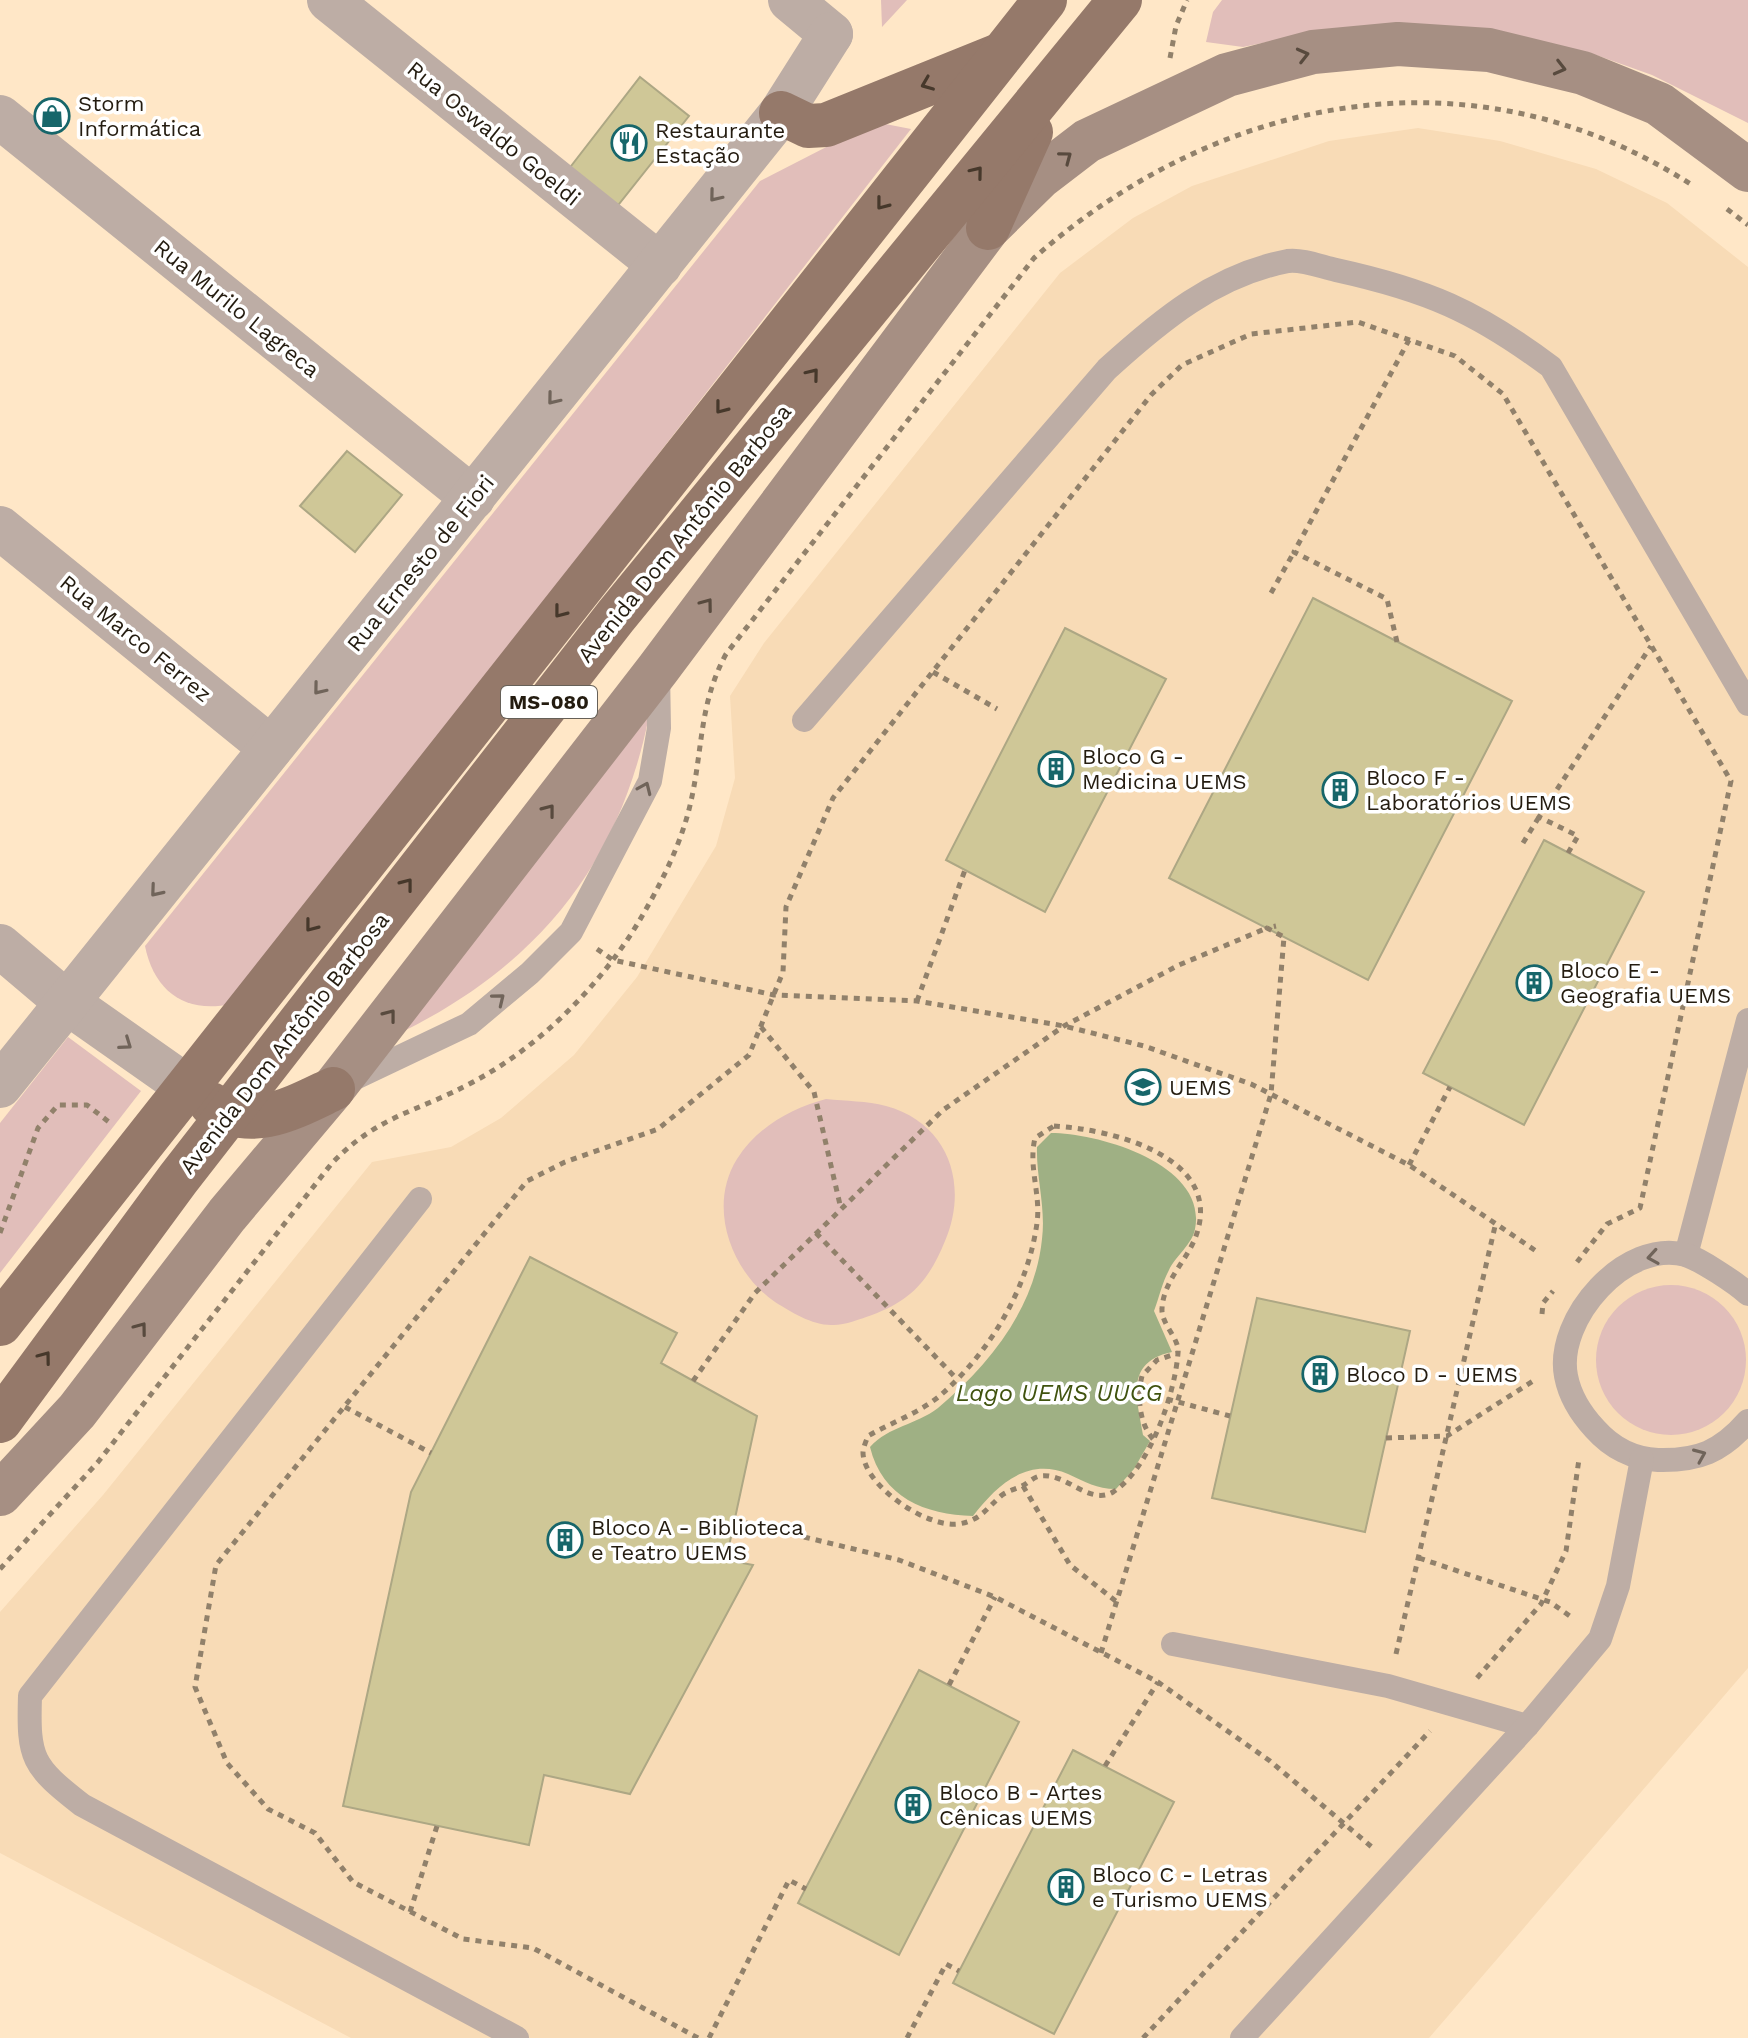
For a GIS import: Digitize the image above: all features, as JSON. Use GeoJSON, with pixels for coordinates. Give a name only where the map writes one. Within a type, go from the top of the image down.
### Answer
{"type":"FeatureCollection","features":[{"type":"Feature","properties":{"kind":"main road","name":"MS-080"},"geometry":{"type":"LineString","coordinates":[[0,1324],[1045,0]]}},
{"type":"Feature","properties":{"kind":"main road","name":"Avenida Dom Antônio Barbosa"},"geometry":{"type":"LineString","coordinates":[[0,1421],[227,1115],[616,616],[1120,0]]}},
{"type":"Feature","properties":{"kind":"main road"},"geometry":{"type":"LineString","coordinates":[[0,1494],[77,1411],[227,1215],[333,1089],[658,669],[988,228],[1040,177],[1087,141],[1214,81],[1313,52],[1398,44],[1489,50],[1583,73],[1659,104],[1748,170]]}},
{"type":"Feature","properties":{"kind":"main road"},"geometry":{"type":"LineString","coordinates":[[781,113],[808,126],[826,125],[1000,55]]}},
{"type":"Feature","properties":{"kind":"main road"},"geometry":{"type":"LineString","coordinates":[[988,228],[1050,83]]}},
{"type":"Feature","properties":{"kind":"main road"},"geometry":{"type":"LineString","coordinates":[[186,1086],[227,1115],[258,1118],[287,1111],[333,1089]]}},
{"type":"Feature","properties":{"kind":"street","name":"Rua Oswaldo Goeldi"},"geometry":{"type":"LineString","coordinates":[[329,0],[660,265]]}},
{"type":"Feature","properties":{"kind":"street"},"geometry":{"type":"LineString","coordinates":[[790,0],[831,17]]}},
{"type":"Feature","properties":{"kind":"street","name":"Rua Ernesto de Fiori"},"geometry":{"type":"LineString","coordinates":[[0,1086],[65,1001],[781,113],[831,17]]}},
{"type":"Feature","properties":{"kind":"street","name":"Rua Murilo Lagreca"},"geometry":{"type":"LineString","coordinates":[[0,117],[473,498]]}},
{"type":"Feature","properties":{"kind":"street","name":"Rua Marco Ferrez"},"geometry":{"type":"LineString","coordinates":[[0,528],[271,748]]}},
{"type":"Feature","properties":{"kind":"street"},"geometry":{"type":"LineString","coordinates":[[0,946],[65,1001],[186,1086]]}},
{"type":"Feature","properties":{"kind":"lane"},"geometry":{"type":"LineString","coordinates":[[804,720],[1107,369],[1160,321],[1220,283],[1292,260],[1439,298],[1500,329],[1551,367],[1748,704]]}},
{"type":"Feature","properties":{"kind":"lane"},"geometry":{"type":"LineString","coordinates":[[333,1089],[469,1024],[530,973],[571,932],[650,781],[659,728],[658,669]]}},
{"type":"Feature","properties":{"kind":"lane"},"geometry":{"type":"LineString","coordinates":[[1686,1255],[1748,1020]]}},
{"type":"Feature","properties":{"kind":"lane"},"geometry":{"type":"LineString","coordinates":[[420,1199],[30,1696],[29,1741],[45,1777],[82,1805],[517,2038]]}},
{"type":"Feature","properties":{"kind":"lane"},"geometry":{"type":"LineString","coordinates":[[1747,1292],[1686,1255],[1656,1255],[1627,1263],[1604,1282],[1579,1315],[1569,1347],[1566,1374],[1580,1412],[1606,1442],[1642,1459],[1688,1460],[1729,1442],[1748,1421]]}},
{"type":"Feature","properties":{"kind":"lane"},"geometry":{"type":"LineString","coordinates":[[1242,2038],[1527,1726],[1600,1639],[1618,1586],[1642,1459]]}},
{"type":"Feature","properties":{"kind":"lane"},"geometry":{"type":"LineString","coordinates":[[1173,1644],[1388,1686],[1527,1726]]}},
{"type":"Feature","properties":{"kind":"path"},"geometry":{"type":"LineString","coordinates":[[698,2038],[533,1948],[463,1939],[353,1882],[315,1833],[268,1809],[227,1763],[195,1687],[216,1565],[527,1181],[565,1162],[658,1129],[749,1055],[783,972],[786,907],[833,798],[1151,395],[1182,365],[1251,334],[1358,322],[1455,356],[1503,394],[1731,781],[1640,1208],[1607,1224],[1573,1266]]}},
{"type":"Feature","properties":{"kind":"path"},"geometry":{"type":"LineString","coordinates":[[1271,593],[1409,340]]}},
{"type":"Feature","properties":{"kind":"path"},"geometry":{"type":"LineString","coordinates":[[1294,552],[1387,599],[1397,642]]}},
{"type":"Feature","properties":{"kind":"path"},"geometry":{"type":"LineString","coordinates":[[1523,843],[1651,646]]}},
{"type":"Feature","properties":{"kind":"path"},"geometry":{"type":"LineString","coordinates":[[933,672],[997,709]]}},
{"type":"Feature","properties":{"kind":"path"},"geometry":{"type":"LineString","coordinates":[[1539,817],[1578,836],[1568,853]]}},
{"type":"Feature","properties":{"kind":"path"},"geometry":{"type":"LineString","coordinates":[[917,1001],[965,870]]}},
{"type":"Feature","properties":{"kind":"path"},"geometry":{"type":"LineString","coordinates":[[693,1381],[755,1293],[943,1110],[1064,1026],[1179,965],[1276,926]]}},
{"type":"Feature","properties":{"kind":"path"},"geometry":{"type":"LineString","coordinates":[[1101,1653],[1271,1094],[1284,937],[1267,928]]}},
{"type":"Feature","properties":{"kind":"path"},"geometry":{"type":"LineString","coordinates":[[613,960],[774,995],[917,1001],[1064,1026],[1144,1046],[1271,1094],[1409,1165],[1539,1253]]}},
{"type":"Feature","properties":{"kind":"path"},"geometry":{"type":"LineString","coordinates":[[761,1027],[814,1092],[841,1209]]}},
{"type":"Feature","properties":{"kind":"path"},"geometry":{"type":"LineString","coordinates":[[1409,1165],[1450,1087]]}},
{"type":"Feature","properties":{"kind":"path"},"geometry":{"type":"LineString","coordinates":[[1054,1126],[1089,1128],[1163,1152],[1194,1191],[1201,1211],[1197,1233],[1166,1291],[1161,1312],[1178,1353],[1167,1399],[1145,1457],[1111,1494],[1096,1497],[1057,1477],[1039,1476],[1004,1494],[982,1516],[957,1525],[933,1520],[906,1508],[868,1470],[863,1453],[868,1436],[942,1394],[956,1378],[1002,1322],[1031,1256],[1038,1219],[1030,1155],[1035,1138],[1054,1126]]}},
{"type":"Feature","properties":{"kind":"path"},"geometry":{"type":"LineString","coordinates":[[1388,1686],[1496,1222]]}},
{"type":"Feature","properties":{"kind":"path"},"geometry":{"type":"LineString","coordinates":[[816,1233],[956,1378]]}},
{"type":"Feature","properties":{"kind":"path"},"geometry":{"type":"LineString","coordinates":[[1540,1325],[1543,1303],[1563,1278]]}},
{"type":"Feature","properties":{"kind":"path"},"geometry":{"type":"LineString","coordinates":[[1153,1439],[1145,1430],[1141,1411],[1142,1376],[1157,1360],[1178,1353]]}},
{"type":"Feature","properties":{"kind":"path"},"geometry":{"type":"LineString","coordinates":[[1535,1367],[1533,1381],[1541,1394]]}},
{"type":"Feature","properties":{"kind":"path"},"geometry":{"type":"LineString","coordinates":[[1386,1438],[1447,1436],[1533,1381],[1566,1374]]}},
{"type":"Feature","properties":{"kind":"path"},"geometry":{"type":"LineString","coordinates":[[1167,1399],[1230,1416]]}},
{"type":"Feature","properties":{"kind":"path"},"geometry":{"type":"LineString","coordinates":[[345,1407],[431,1453]]}},
{"type":"Feature","properties":{"kind":"path"},"geometry":{"type":"LineString","coordinates":[[1143,2038],[1453,1705],[1543,1599],[1566,1551],[1579,1460],[1572,1447]]}},
{"type":"Feature","properties":{"kind":"path"},"geometry":{"type":"LineString","coordinates":[[1023,1486],[1070,1565],[1117,1602]]}},
{"type":"Feature","properties":{"kind":"path"},"geometry":{"type":"LineString","coordinates":[[734,1520],[899,1560],[995,1597],[1158,1682],[1270,1761],[1395,1867]]}},
{"type":"Feature","properties":{"kind":"path"},"geometry":{"type":"LineString","coordinates":[[1419,1558],[1543,1599],[1600,1639]]}},
{"type":"Feature","properties":{"kind":"path"},"geometry":{"type":"LineString","coordinates":[[949,1685],[995,1597]]}},
{"type":"Feature","properties":{"kind":"path"},"geometry":{"type":"LineString","coordinates":[[1105,1766],[1158,1682]]}},
{"type":"Feature","properties":{"kind":"path"},"geometry":{"type":"LineString","coordinates":[[410,1912],[437,1826]]}},
{"type":"Feature","properties":{"kind":"path"},"geometry":{"type":"LineString","coordinates":[[709,2038],[789,1880],[806,1889]]}},
{"type":"Feature","properties":{"kind":"path"},"geometry":{"type":"LineString","coordinates":[[907,2038],[946,1964],[959,1971]]}},
{"type":"Feature","properties":{"kind":"shaded area"},"geometry":{"type":"Polygon","coordinates":[[[881,0],[907,0],[882,27],[881,0]]]}},
{"type":"Feature","properties":{"kind":"shaded area"},"geometry":{"type":"Polygon","coordinates":[[[1222,0],[1748,0],[1748,123],[1652,75],[1596,55],[1301,35],[1243,47],[1206,42],[1213,12],[1222,0]]]}},
{"type":"Feature","properties":{"kind":"shaded area"},"geometry":{"type":"Polygon","coordinates":[[[875,122],[911,129],[231,1004],[199,1005],[174,996],[156,975],[145,946],[760,181],[875,122]]]}},
{"type":"Feature","properties":{"kind":"shaded area","name":"UEMS"},"geometry":{"type":"Polygon","coordinates":[[[1418,128],[1500,141],[1596,169],[1667,203],[1748,267],[1748,1668],[1429,2038],[351,2038],[0,1853],[0,1612],[103,1495],[372,1162],[451,1147],[501,1118],[574,1055],[637,977],[716,846],[735,778],[730,696],[764,643],[1060,273],[1133,218],[1192,186],[1329,141],[1418,128]]]}},
{"type":"Feature","properties":{"kind":"shaded area"},"geometry":{"type":"Polygon","coordinates":[[[649,716],[635,770],[617,819],[593,865],[564,906],[531,943],[492,976],[449,1006],[400,1033],[649,716]]]}},
{"type":"Feature","properties":{"kind":"shaded area"},"geometry":{"type":"Polygon","coordinates":[[[68,1037],[141,1091],[0,1273],[0,1123],[68,1037]]]}},
{"type":"Feature","properties":{"kind":"shaded area"},"geometry":{"type":"Polygon","coordinates":[[[826,1099],[886,1106],[908,1114],[925,1126],[939,1141],[948,1159],[955,1199],[945,1241],[918,1287],[886,1309],[836,1325],[816,1323],[802,1317],[775,1302],[760,1289],[746,1274],[736,1256],[724,1217],[728,1178],[745,1148],[776,1120],[826,1099]]]}},
{"type":"Feature","properties":{"kind":"shaded area"},"geometry":{"type":"Polygon","coordinates":[[[1671,1285],[1700,1291],[1724,1307],[1740,1331],[1746,1360],[1740,1389],[1724,1413],[1700,1429],[1671,1435],[1642,1429],[1618,1413],[1602,1389],[1596,1360],[1602,1331],[1618,1307],[1642,1291],[1671,1285]]]}},
{"type":"Feature","properties":{"kind":"water","name":"Lago UEMS UUCG"},"geometry":{"type":"Polygon","coordinates":[[[1051,1133],[1095,1139],[1146,1157],[1168,1170],[1185,1187],[1194,1206],[1194,1234],[1169,1270],[1154,1311],[1172,1352],[1146,1364],[1137,1384],[1143,1435],[1150,1441],[1134,1469],[1116,1489],[1097,1486],[1053,1470],[1039,1469],[1014,1477],[992,1494],[973,1516],[922,1507],[895,1491],[884,1479],[870,1447],[886,1434],[930,1414],[957,1391],[992,1353],[1020,1311],[1038,1264],[1042,1239],[1037,1147],[1051,1133]]]}},
{"type":"Feature","properties":{"kind":"building","name":"Restaurante Estação"},"geometry":{"type":"Polygon","coordinates":[[[640,77],[689,116],[615,209],[568,170],[640,77]]]}},
{"type":"Feature","properties":{"kind":"building"},"geometry":{"type":"Polygon","coordinates":[[[347,451],[402,495],[355,552],[300,506],[347,451]]]}},
{"type":"Feature","properties":{"kind":"building","name":"Bloco F - Laboratórios UEMS"},"geometry":{"type":"Polygon","coordinates":[[[1313,598],[1512,701],[1368,980],[1169,878],[1313,598]]]}},
{"type":"Feature","properties":{"kind":"building","name":"Bloco G - Medicina UEMS"},"geometry":{"type":"Polygon","coordinates":[[[1065,628],[1166,679],[1045,912],[946,860],[1065,628]]]}},
{"type":"Feature","properties":{"kind":"building","name":"Bloco E - Geografia UEMS"},"geometry":{"type":"Polygon","coordinates":[[[1544,840],[1644,892],[1524,1125],[1423,1073],[1544,840]]]}},
{"type":"Feature","properties":{"kind":"building","name":"Bloco A - Biblioteca e Teatro UEMS"},"geometry":{"type":"Polygon","coordinates":[[[530,1257],[677,1333],[661,1363],[757,1416],[726,1560],[753,1565],[630,1794],[544,1775],[529,1845],[343,1806],[411,1492],[530,1257]]]}},
{"type":"Feature","properties":{"kind":"building","name":"Bloco D - UEMS"},"geometry":{"type":"Polygon","coordinates":[[[1257,1298],[1410,1331],[1365,1532],[1212,1498],[1257,1298]]]}},
{"type":"Feature","properties":{"kind":"building","name":"Bloco B - Artes Cênicas UEMS"},"geometry":{"type":"Polygon","coordinates":[[[919,1670],[1019,1722],[899,1955],[798,1903],[919,1670]]]}},
{"type":"Feature","properties":{"kind":"building","name":"Bloco C - Letras e Turismo UEMS"},"geometry":{"type":"Polygon","coordinates":[[[1073,1750],[1174,1802],[1054,2034],[953,1983],[1073,1750]]]}},
{"type":"Feature","properties":{"kind":"place","name":"Storm Informática"},"geometry":{"type":"Point","coordinates":[52,116]}},
{"type":"Feature","properties":{"kind":"place","name":"Restaurante Estação"},"geometry":{"type":"Point","coordinates":[629,143]}},
{"type":"Feature","properties":{"kind":"place","name":"Bloco G - Medicina UEMS"},"geometry":{"type":"Point","coordinates":[1056,769]}},
{"type":"Feature","properties":{"kind":"place","name":"Bloco F - Laboratórios UEMS"},"geometry":{"type":"Point","coordinates":[1340,790]}},
{"type":"Feature","properties":{"kind":"place","name":"Bloco E - Geografia UEMS"},"geometry":{"type":"Point","coordinates":[1534,983]}},
{"type":"Feature","properties":{"kind":"place","name":"UEMS"},"geometry":{"type":"Point","coordinates":[1143,1087]}},
{"type":"Feature","properties":{"kind":"place","name":"Bloco D - UEMS"},"geometry":{"type":"Point","coordinates":[1320,1374]}},
{"type":"Feature","properties":{"kind":"place","name":"Bloco A - Biblioteca e Teatro UEMS"},"geometry":{"type":"Point","coordinates":[565,1540]}},
{"type":"Feature","properties":{"kind":"place","name":"Bloco B - Artes Cênicas UEMS"},"geometry":{"type":"Point","coordinates":[913,1805]}},
{"type":"Feature","properties":{"kind":"place","name":"Bloco C - Letras e Turismo UEMS"},"geometry":{"type":"Point","coordinates":[1066,1887]}}]}
